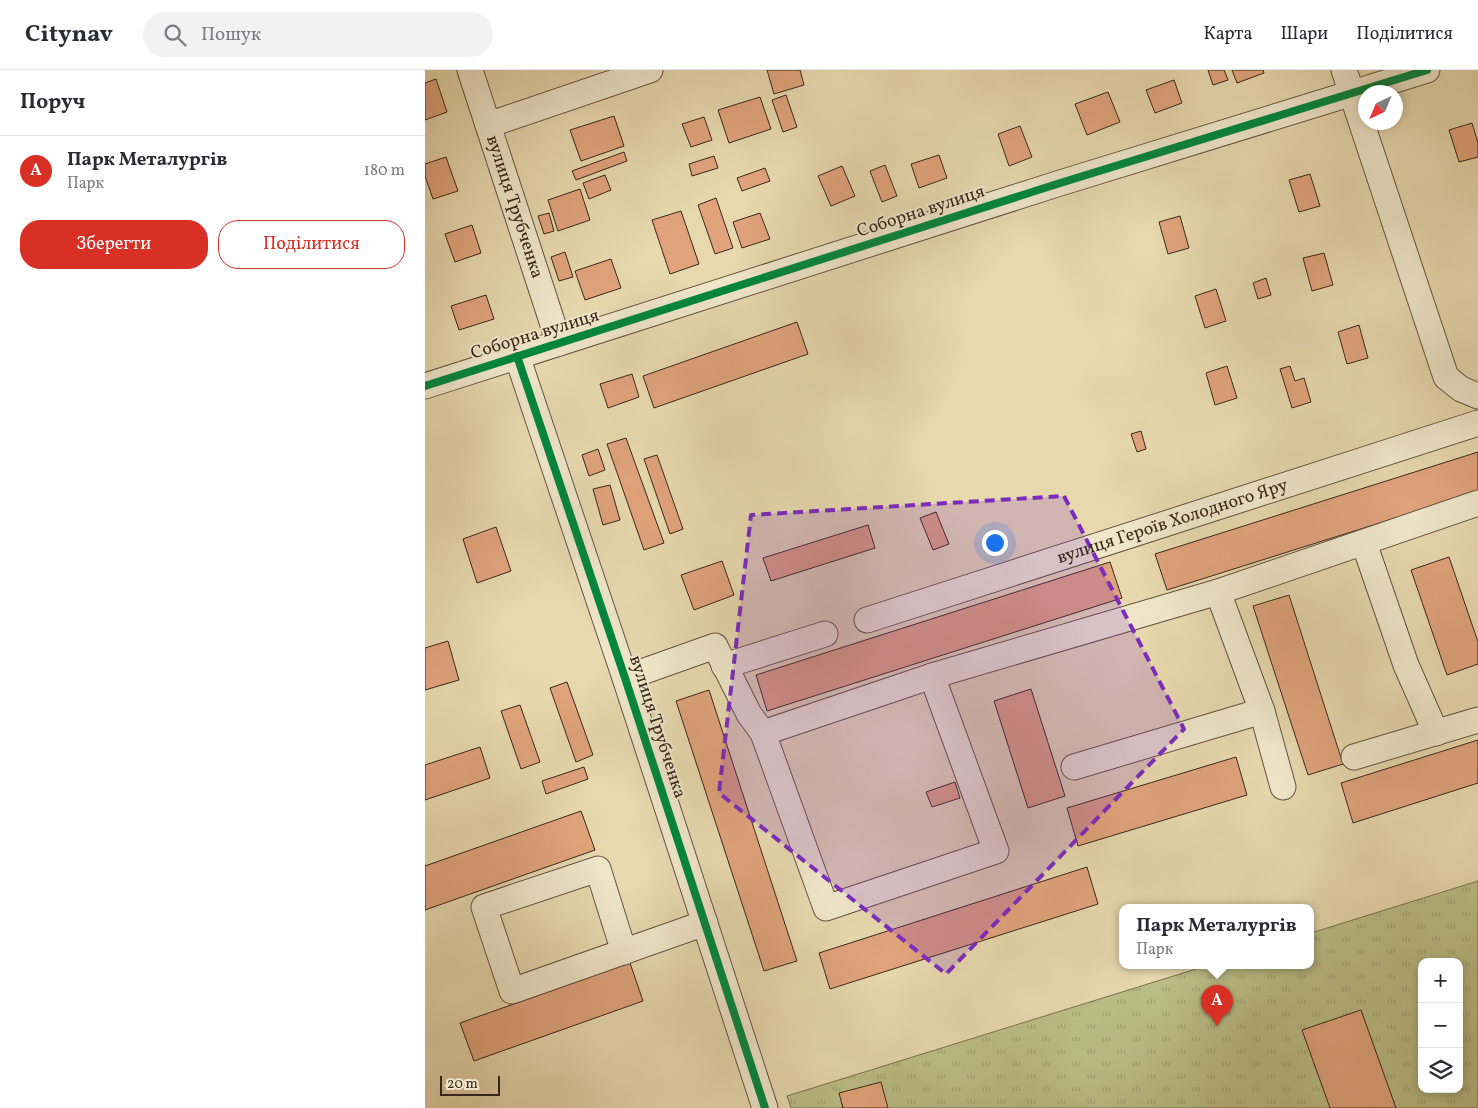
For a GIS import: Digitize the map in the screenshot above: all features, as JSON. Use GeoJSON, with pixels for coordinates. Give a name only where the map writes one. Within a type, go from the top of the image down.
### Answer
{"type":"FeatureCollection","features":[{"type":"Feature","properties":{"kind":"street","name":"вулиця Трубченка"},"geometry":{"type":"LineString","coordinates":[[470,70],[559,343]]}},
{"type":"Feature","properties":{"kind":"street"},"geometry":{"type":"LineString","coordinates":[[488,125],[650,70]]}},
{"type":"Feature","properties":{"kind":"street"},"geometry":{"type":"LineString","coordinates":[[1344,70],[1447,377],[1461,389],[1478,396]]}},
{"type":"Feature","properties":{"kind":"street","name":"Соборна вулиця"},"geometry":{"type":"LineString","coordinates":[[425,386],[1067,181],[1427,70]]}},
{"type":"Feature","properties":{"kind":"street","name":"вулиця Трубченка"},"geometry":{"type":"LineString","coordinates":[[517,356],[625,678],[765,1108]]}},
{"type":"Feature","properties":{"kind":"street","name":"вулиця Героїв Холодного Яру"},"geometry":{"type":"LineString","coordinates":[[867,620],[1478,423]]}},
{"type":"Feature","properties":{"kind":"street"},"geometry":{"type":"LineString","coordinates":[[763,733],[932,676],[1218,592],[1478,503]]}},
{"type":"Feature","properties":{"kind":"street"},"geometry":{"type":"LineString","coordinates":[[1364,543],[1406,665],[1436,733]]}},
{"type":"Feature","properties":{"kind":"street"},"geometry":{"type":"LineString","coordinates":[[1218,592],[1262,711],[1283,787]]}},
{"type":"Feature","properties":{"kind":"street"},"geometry":{"type":"LineString","coordinates":[[725,666],[825,634]]}},
{"type":"Feature","properties":{"kind":"street"},"geometry":{"type":"LineString","coordinates":[[625,678],[715,646],[749,714],[763,733],[826,908],[996,851],[932,676]]}},
{"type":"Feature","properties":{"kind":"street"},"geometry":{"type":"LineString","coordinates":[[1074,767],[1262,711]]}},
{"type":"Feature","properties":{"kind":"street"},"geometry":{"type":"LineString","coordinates":[[1354,757],[1478,720]]}},
{"type":"Feature","properties":{"kind":"street"},"geometry":{"type":"LineString","coordinates":[[624,952],[598,868],[485,907],[512,991],[624,952],[705,923]]}},
{"type":"Feature","properties":{"kind":"highlighted area"},"geometry":{"type":"Polygon","coordinates":[[[1064,496],[1184,729],[946,974],[719,793],[751,515],[1064,496]]]}},
{"type":"Feature","properties":{"kind":"green space"},"geometry":{"type":"Polygon","coordinates":[[[1478,881],[1478,1108],[791,1108],[787,1096],[1196,969],[1314,969],[1314,932],[1478,881]]]}},
{"type":"Feature","properties":{"kind":"building"},"geometry":{"type":"Polygon","coordinates":[[[767,70],[800,70],[804,85],[774,94],[767,70]]]}},
{"type":"Feature","properties":{"kind":"building"},"geometry":{"type":"Polygon","coordinates":[[[1208,70],[1224,70],[1228,80],[1213,85],[1208,70]]]}},
{"type":"Feature","properties":{"kind":"building"},"geometry":{"type":"Polygon","coordinates":[[[1232,70],[1263,70],[1264,73],[1237,83],[1232,70]]]}},
{"type":"Feature","properties":{"kind":"building"},"geometry":{"type":"Polygon","coordinates":[[[436,79],[447,112],[425,120],[425,83],[436,79]]]}},
{"type":"Feature","properties":{"kind":"building"},"geometry":{"type":"Polygon","coordinates":[[[1174,80],[1182,103],[1155,113],[1146,90],[1174,80]]]}},
{"type":"Feature","properties":{"kind":"building"},"geometry":{"type":"Polygon","coordinates":[[[1108,92],[1120,122],[1087,135],[1075,104],[1108,92]]]}},
{"type":"Feature","properties":{"kind":"building"},"geometry":{"type":"Polygon","coordinates":[[[786,95],[797,127],[783,132],[772,100],[786,95]]]}},
{"type":"Feature","properties":{"kind":"building"},"geometry":{"type":"Polygon","coordinates":[[[760,97],[771,129],[729,143],[718,110],[760,97]]]}},
{"type":"Feature","properties":{"kind":"building"},"geometry":{"type":"Polygon","coordinates":[[[614,116],[624,146],[581,161],[570,130],[614,116]]]}},
{"type":"Feature","properties":{"kind":"building"},"geometry":{"type":"Polygon","coordinates":[[[704,117],[712,140],[691,147],[682,124],[704,117]]]}},
{"type":"Feature","properties":{"kind":"building"},"geometry":{"type":"Polygon","coordinates":[[[1472,123],[1478,143],[1478,157],[1459,162],[1449,130],[1472,123]]]}},
{"type":"Feature","properties":{"kind":"building"},"geometry":{"type":"Polygon","coordinates":[[[1020,126],[1032,157],[1009,166],[998,134],[1020,126]]]}},
{"type":"Feature","properties":{"kind":"building"},"geometry":{"type":"Polygon","coordinates":[[[624,152],[627,161],[576,180],[572,171],[624,152]]]}},
{"type":"Feature","properties":{"kind":"building"},"geometry":{"type":"Polygon","coordinates":[[[939,155],[947,178],[919,188],[911,164],[939,155]]]}},
{"type":"Feature","properties":{"kind":"building"},"geometry":{"type":"Polygon","coordinates":[[[714,156],[718,168],[692,176],[689,164],[714,156]]]}},
{"type":"Feature","properties":{"kind":"building"},"geometry":{"type":"Polygon","coordinates":[[[446,157],[458,191],[433,199],[425,176],[425,164],[446,157]]]}},
{"type":"Feature","properties":{"kind":"building"},"geometry":{"type":"Polygon","coordinates":[[[885,165],[897,196],[882,202],[870,171],[885,165]]]}},
{"type":"Feature","properties":{"kind":"building"},"geometry":{"type":"Polygon","coordinates":[[[842,166],[855,196],[831,206],[818,176],[842,166]]]}},
{"type":"Feature","properties":{"kind":"building"},"geometry":{"type":"Polygon","coordinates":[[[765,168],[770,181],[742,191],[737,178],[765,168]]]}},
{"type":"Feature","properties":{"kind":"building"},"geometry":{"type":"Polygon","coordinates":[[[1310,174],[1320,206],[1299,212],[1289,180],[1310,174]]]}},
{"type":"Feature","properties":{"kind":"building"},"geometry":{"type":"Polygon","coordinates":[[[605,175],[611,190],[589,199],[583,183],[605,175]]]}},
{"type":"Feature","properties":{"kind":"building"},"geometry":{"type":"Polygon","coordinates":[[[580,189],[590,220],[558,231],[548,200],[580,189]]]}},
{"type":"Feature","properties":{"kind":"building"},"geometry":{"type":"Polygon","coordinates":[[[716,198],[733,248],[715,254],[698,205],[716,198]]]}},
{"type":"Feature","properties":{"kind":"building"},"geometry":{"type":"Polygon","coordinates":[[[681,211],[699,264],[670,274],[652,220],[681,211]]]}},
{"type":"Feature","properties":{"kind":"building"},"geometry":{"type":"Polygon","coordinates":[[[549,213],[554,231],[544,234],[538,216],[549,213]]]}},
{"type":"Feature","properties":{"kind":"building"},"geometry":{"type":"Polygon","coordinates":[[[760,213],[770,239],[742,248],[733,222],[760,213]]]}},
{"type":"Feature","properties":{"kind":"building"},"geometry":{"type":"Polygon","coordinates":[[[1180,216],[1189,248],[1168,254],[1159,222],[1180,216]]]}},
{"type":"Feature","properties":{"kind":"building"},"geometry":{"type":"Polygon","coordinates":[[[472,225],[481,253],[455,262],[445,234],[472,225]]]}},
{"type":"Feature","properties":{"kind":"building"},"geometry":{"type":"Polygon","coordinates":[[[565,252],[573,277],[559,281],[551,257],[565,252]]]}},
{"type":"Feature","properties":{"kind":"building"},"geometry":{"type":"Polygon","coordinates":[[[1324,253],[1333,285],[1312,291],[1303,258],[1324,253]]]}},
{"type":"Feature","properties":{"kind":"building"},"geometry":{"type":"Polygon","coordinates":[[[611,259],[621,288],[585,300],[575,271],[611,259]]]}},
{"type":"Feature","properties":{"kind":"building"},"geometry":{"type":"Polygon","coordinates":[[[1266,278],[1271,295],[1258,299],[1253,283],[1266,278]]]}},
{"type":"Feature","properties":{"kind":"building"},"geometry":{"type":"Polygon","coordinates":[[[1216,289],[1226,321],[1205,328],[1195,296],[1216,289]]]}},
{"type":"Feature","properties":{"kind":"building"},"geometry":{"type":"Polygon","coordinates":[[[486,295],[494,319],[459,330],[451,306],[486,295]]]}},
{"type":"Feature","properties":{"kind":"building"},"geometry":{"type":"Polygon","coordinates":[[[797,322],[808,354],[654,408],[643,376],[797,322]]]}},
{"type":"Feature","properties":{"kind":"building"},"geometry":{"type":"Polygon","coordinates":[[[1359,325],[1368,358],[1347,364],[1338,332],[1359,325]]]}},
{"type":"Feature","properties":{"kind":"building"},"geometry":{"type":"Polygon","coordinates":[[[1227,366],[1237,398],[1215,405],[1206,373],[1227,366]]]}},
{"type":"Feature","properties":{"kind":"building"},"geometry":{"type":"Polygon","coordinates":[[[1290,366],[1295,381],[1304,378],[1311,402],[1292,408],[1280,369],[1290,366]]]}},
{"type":"Feature","properties":{"kind":"building"},"geometry":{"type":"Polygon","coordinates":[[[632,374],[639,397],[608,408],[600,384],[632,374]]]}},
{"type":"Feature","properties":{"kind":"building"},"geometry":{"type":"Polygon","coordinates":[[[1141,431],[1146,449],[1137,452],[1131,434],[1141,431]]]}},
{"type":"Feature","properties":{"kind":"building"},"geometry":{"type":"Polygon","coordinates":[[[626,438],[664,543],[644,550],[607,444],[626,438]]]}},
{"type":"Feature","properties":{"kind":"building"},"geometry":{"type":"Polygon","coordinates":[[[598,449],[605,470],[589,476],[582,455],[598,449]]]}},
{"type":"Feature","properties":{"kind":"building"},"geometry":{"type":"Polygon","coordinates":[[[1478,452],[1478,492],[1167,590],[1155,554],[1478,452]]]}},
{"type":"Feature","properties":{"kind":"building"},"geometry":{"type":"Polygon","coordinates":[[[657,455],[683,529],[670,534],[644,459],[657,455]]]}},
{"type":"Feature","properties":{"kind":"building"},"geometry":{"type":"Polygon","coordinates":[[[610,485],[620,520],[603,525],[593,489],[610,485]]]}},
{"type":"Feature","properties":{"kind":"building"},"geometry":{"type":"Polygon","coordinates":[[[936,512],[949,544],[933,550],[920,518],[936,512]]]}},
{"type":"Feature","properties":{"kind":"building"},"geometry":{"type":"Polygon","coordinates":[[[868,525],[875,548],[771,581],[763,558],[868,525]]]}},
{"type":"Feature","properties":{"kind":"building"},"geometry":{"type":"Polygon","coordinates":[[[496,527],[511,571],[477,583],[463,539],[496,527]]]}},
{"type":"Feature","properties":{"kind":"building"},"geometry":{"type":"Polygon","coordinates":[[[1449,557],[1478,642],[1478,664],[1447,675],[1411,570],[1449,557]]]}},
{"type":"Feature","properties":{"kind":"building"},"geometry":{"type":"Polygon","coordinates":[[[722,561],[734,595],[694,610],[681,575],[722,561]]]}},
{"type":"Feature","properties":{"kind":"building"},"geometry":{"type":"Polygon","coordinates":[[[1110,562],[1122,598],[767,711],[756,675],[1110,562]]]}},
{"type":"Feature","properties":{"kind":"building"},"geometry":{"type":"Polygon","coordinates":[[[1289,595],[1343,764],[1308,775],[1253,606],[1289,595]]]}},
{"type":"Feature","properties":{"kind":"building"},"geometry":{"type":"Polygon","coordinates":[[[448,641],[459,680],[425,690],[425,648],[448,641]]]}},
{"type":"Feature","properties":{"kind":"building"},"geometry":{"type":"Polygon","coordinates":[[[567,682],[593,755],[576,762],[550,688],[567,682]]]}},
{"type":"Feature","properties":{"kind":"building"},"geometry":{"type":"Polygon","coordinates":[[[1031,689],[1065,796],[1028,808],[994,701],[1031,689]]]}},
{"type":"Feature","properties":{"kind":"building"},"geometry":{"type":"Polygon","coordinates":[[[709,690],[797,961],[764,971],[676,701],[709,690]]]}},
{"type":"Feature","properties":{"kind":"building"},"geometry":{"type":"Polygon","coordinates":[[[520,705],[540,762],[521,769],[501,711],[520,705]]]}},
{"type":"Feature","properties":{"kind":"building"},"geometry":{"type":"Polygon","coordinates":[[[1478,740],[1478,783],[1353,823],[1341,783],[1478,740]]]}},
{"type":"Feature","properties":{"kind":"building"},"geometry":{"type":"Polygon","coordinates":[[[480,747],[490,778],[425,800],[425,765],[480,747]]]}},
{"type":"Feature","properties":{"kind":"building"},"geometry":{"type":"Polygon","coordinates":[[[1236,757],[1247,795],[1078,846],[1067,808],[1236,757]]]}},
{"type":"Feature","properties":{"kind":"building"},"geometry":{"type":"Polygon","coordinates":[[[584,767],[588,779],[546,794],[542,781],[584,767]]]}},
{"type":"Feature","properties":{"kind":"building"},"geometry":{"type":"Polygon","coordinates":[[[955,782],[960,798],[932,807],[926,792],[955,782]]]}},
{"type":"Feature","properties":{"kind":"building"},"geometry":{"type":"Polygon","coordinates":[[[581,811],[595,850],[425,910],[425,866],[581,811]]]}},
{"type":"Feature","properties":{"kind":"building"},"geometry":{"type":"Polygon","coordinates":[[[1087,867],[1098,904],[830,989],[819,953],[1087,867]]]}},
{"type":"Feature","properties":{"kind":"building"},"geometry":{"type":"Polygon","coordinates":[[[630,963],[643,1001],[474,1061],[460,1023],[630,963]]]}},
{"type":"Feature","properties":{"kind":"building"},"geometry":{"type":"Polygon","coordinates":[[[1361,1010],[1396,1108],[1330,1108],[1302,1030],[1361,1010]]]}},
{"type":"Feature","properties":{"kind":"building"},"geometry":{"type":"Polygon","coordinates":[[[881,1082],[888,1108],[843,1108],[839,1093],[881,1082]]]}},
{"type":"Feature","properties":{"kind":"cycle path"},"geometry":{"type":"LineString","coordinates":[[425,386],[1057,184],[1427,70]]}},
{"type":"Feature","properties":{"kind":"cycle path"},"geometry":{"type":"LineString","coordinates":[[517,356],[625,678],[765,1108]]}},
{"type":"Feature","properties":{"kind":"place","name":"Парк Металургів"},"geometry":{"type":"Point","coordinates":[1217,1026]}}]}
